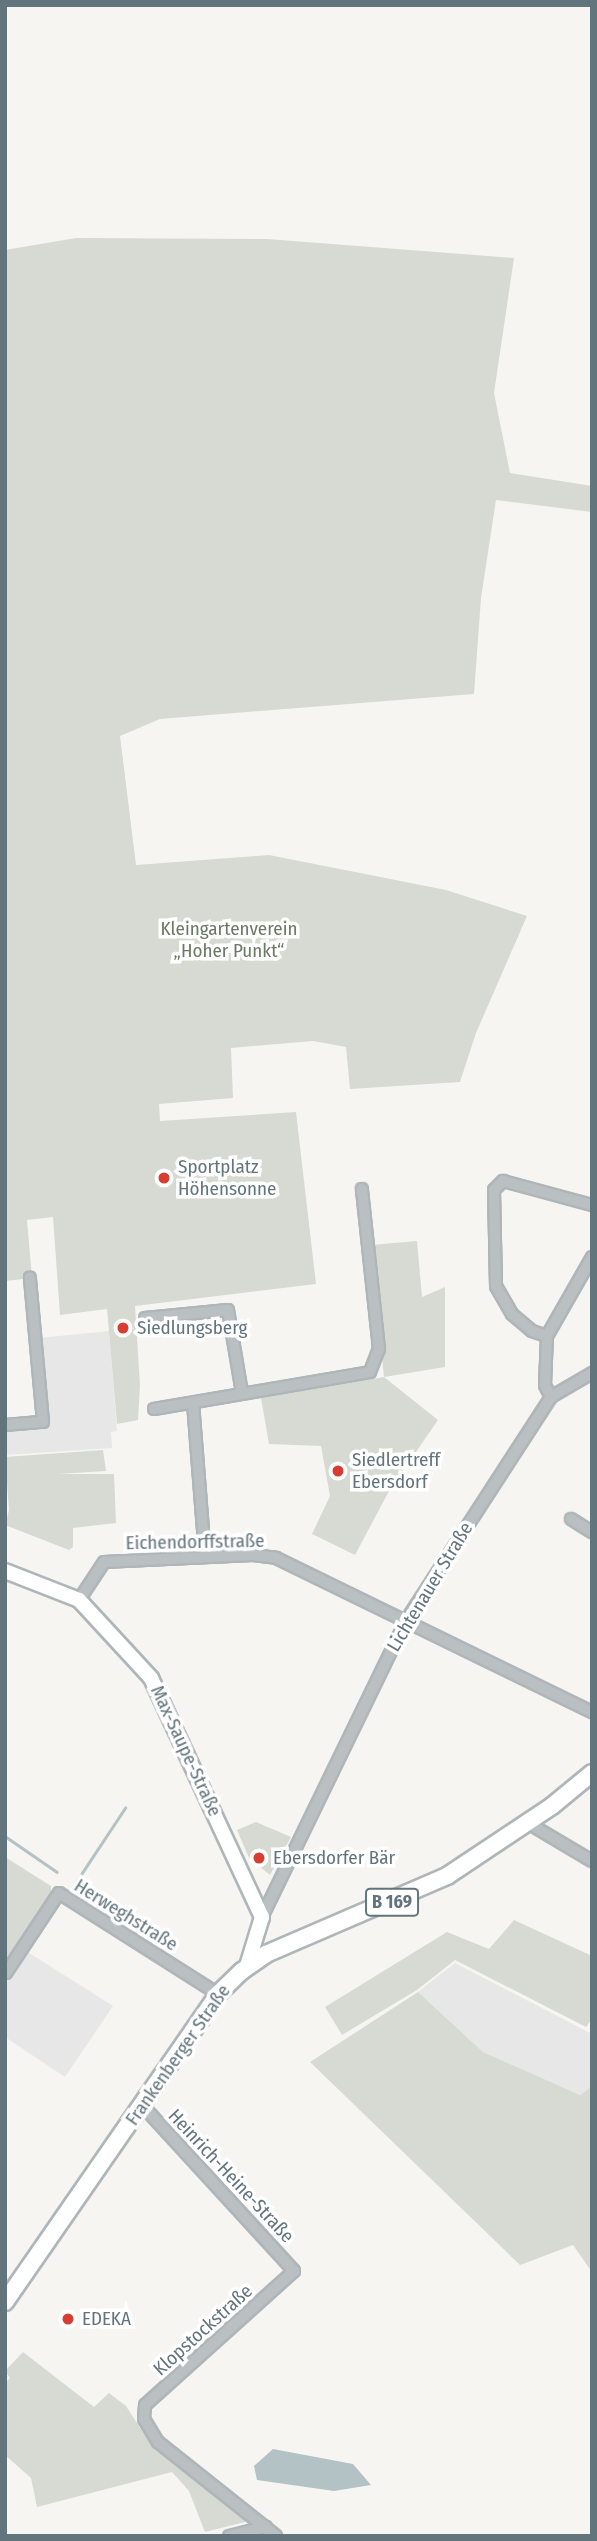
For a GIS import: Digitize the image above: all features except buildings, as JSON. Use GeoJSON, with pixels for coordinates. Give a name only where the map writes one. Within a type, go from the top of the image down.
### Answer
{"type":"FeatureCollection","features":[{"type":"Feature","properties":{"kind":"main road","name":"Frankenberger Straße"},"geometry":{"type":"LineString","coordinates":[[5,2302],[218,1994],[247,1966],[431,1885],[528,1823],[592,1773]]}},
{"type":"Feature","properties":{"kind":"street"},"geometry":{"type":"LineString","coordinates":[[547,1336],[532,1331],[512,1314],[496,1286],[494,1190],[503,1181],[592,1205]]}},
{"type":"Feature","properties":{"kind":"street"},"geometry":{"type":"LineString","coordinates":[[154,1409],[370,1372],[378,1359],[362,1189]]}},
{"type":"Feature","properties":{"kind":"street"},"geometry":{"type":"LineString","coordinates":[[592,1257],[547,1336],[545,1385],[551,1397],[592,1373]]}},
{"type":"Feature","properties":{"kind":"street"},"geometry":{"type":"LineString","coordinates":[[5,1425],[43,1422],[30,1278]]}},
{"type":"Feature","properties":{"kind":"street"},"geometry":{"type":"LineString","coordinates":[[145,1318],[228,1310],[242,1393]]}},
{"type":"Feature","properties":{"kind":"street","name":"Lichtenauer Straße"},"geometry":{"type":"LineString","coordinates":[[247,1966],[262,1917],[405,1622],[551,1397]]}},
{"type":"Feature","properties":{"kind":"street"},"geometry":{"type":"LineString","coordinates":[[193,1403],[205,1557]]}},
{"type":"Feature","properties":{"kind":"street"},"geometry":{"type":"LineString","coordinates":[[571,1518],[592,1532]]}},
{"type":"Feature","properties":{"kind":"street","name":"Eichendorffstraße"},"geometry":{"type":"LineString","coordinates":[[79,1600],[104,1562],[205,1557],[276,1558],[592,1712]]}},
{"type":"Feature","properties":{"kind":"street","name":"Max-Saupe-Straße"},"geometry":{"type":"LineString","coordinates":[[5,1571],[79,1600],[151,1678],[262,1917]]}},
{"type":"Feature","properties":{"kind":"street"},"geometry":{"type":"LineString","coordinates":[[528,1823],[592,1861]]}},
{"type":"Feature","properties":{"kind":"street","name":"Herweghstraße"},"geometry":{"type":"LineString","coordinates":[[6,1973],[60,1893],[218,1994]]}},
{"type":"Feature","properties":{"kind":"street","name":"Heinrich-Heine-Straße"},"geometry":{"type":"LineString","coordinates":[[142,2105],[294,2271]]}},
{"type":"Feature","properties":{"kind":"street","name":"Klopstockstraße"},"geometry":{"type":"LineString","coordinates":[[266,2527],[158,2442],[144,2419],[145,2405],[294,2271]]}},
{"type":"Feature","properties":{"kind":"street"},"geometry":{"type":"LineString","coordinates":[[229,2536],[266,2527],[276,2536]]}},
{"type":"Feature","properties":{"kind":"shaded area"},"geometry":{"type":"Polygon","coordinates":[[[109,1331],[117,1431],[111,1432],[112,1448],[5,1455],[5,1431],[48,1427],[39,1338],[109,1331]]]}},
{"type":"Feature","properties":{"kind":"shaded area"},"geometry":{"type":"Polygon","coordinates":[[[23,1949],[113,2006],[65,2077],[5,2037],[5,1976],[23,1949]]]}},
{"type":"Feature","properties":{"kind":"shaded area"},"geometry":{"type":"Polygon","coordinates":[[[455,1963],[592,2034],[592,2086],[580,2095],[483,2052],[418,1992],[455,1963]]]}},
{"type":"Feature","properties":{"kind":"shaded area"},"geometry":{"type":"Polygon","coordinates":[[[273,2449],[353,2464],[371,2485],[334,2491],[257,2480],[254,2466],[273,2449]]]}},
{"type":"Feature","properties":{"kind":"green space","name":"Kleingartenverein „Hoher Punkt“"},"geometry":{"type":"Polygon","coordinates":[[[76,238],[267,239],[514,258],[494,393],[510,473],[592,486],[592,512],[496,500],[481,598],[474,694],[160,719],[120,736],[136,865],[269,855],[446,890],[527,916],[476,1033],[460,1082],[350,1089],[346,1047],[313,1041],[231,1048],[233,1098],[159,1104],[160,1121],[296,1112],[316,1284],[135,1306],[140,1385],[138,1420],[117,1424],[107,1309],[60,1315],[53,1217],[27,1220],[32,1278],[5,1281],[5,250],[76,238]]]}},
{"type":"Feature","properties":{"kind":"green space"},"geometry":{"type":"Polygon","coordinates":[[[417,1241],[422,1297],[445,1287],[445,1367],[384,1377],[371,1245],[417,1241]]]}},
{"type":"Feature","properties":{"kind":"green space"},"geometry":{"type":"Polygon","coordinates":[[[384,1377],[438,1420],[389,1491],[355,1555],[312,1534],[330,1496],[321,1446],[269,1444],[261,1398],[384,1377]]]}},
{"type":"Feature","properties":{"kind":"green space"},"geometry":{"type":"Polygon","coordinates":[[[103,1450],[106,1471],[58,1474],[114,1474],[116,1523],[73,1528],[73,1547],[69,1550],[5,1525],[9,1510],[5,1457],[103,1450]]]}},
{"type":"Feature","properties":{"kind":"green space"},"geometry":{"type":"Polygon","coordinates":[[[256,1822],[291,1837],[270,1875],[249,1858],[237,1830],[256,1822]]]}},
{"type":"Feature","properties":{"kind":"green space"},"geometry":{"type":"Polygon","coordinates":[[[5,1857],[51,1886],[51,1893],[5,1967],[5,1857]]]}},
{"type":"Feature","properties":{"kind":"green space"},"geometry":{"type":"Polygon","coordinates":[[[514,1920],[592,1956],[592,2019],[586,2027],[455,1960],[417,1990],[342,2035],[325,2007],[447,1932],[489,1949],[514,1920]]]}},
{"type":"Feature","properties":{"kind":"green space"},"geometry":{"type":"Polygon","coordinates":[[[418,1992],[483,2052],[580,2095],[592,2086],[592,2272],[573,2245],[520,2265],[310,2062],[418,1992]]]}},
{"type":"Feature","properties":{"kind":"green space"},"geometry":{"type":"Polygon","coordinates":[[[23,2352],[94,2407],[109,2393],[126,2406],[153,2448],[203,2481],[245,2516],[245,2522],[205,2532],[189,2491],[172,2472],[37,2507],[31,2478],[5,2455],[5,2383],[10,2378],[5,2371],[23,2352]]]}},
{"type":"Feature","properties":{"kind":"waterway"},"geometry":{"type":"LineString","coordinates":[[76,1882],[125,1808]]}},
{"type":"Feature","properties":{"kind":"waterway"},"geometry":{"type":"LineString","coordinates":[[5,1836],[57,1872]]}},
{"type":"Feature","properties":{"kind":"place","name":"Sportplatz Höhensonne"},"geometry":{"type":"Point","coordinates":[164,1178]}},
{"type":"Feature","properties":{"kind":"place","name":"Siedlungsberg"},"geometry":{"type":"Point","coordinates":[123,1328]}},
{"type":"Feature","properties":{"kind":"place","name":"Siedlertreff Ebersdorf"},"geometry":{"type":"Point","coordinates":[338,1471]}},
{"type":"Feature","properties":{"kind":"place","name":"Ebersdorfer Bär"},"geometry":{"type":"Point","coordinates":[259,1858]}},
{"type":"Feature","properties":{"kind":"place","name":"EDEKA"},"geometry":{"type":"Point","coordinates":[68,2319]}}]}
